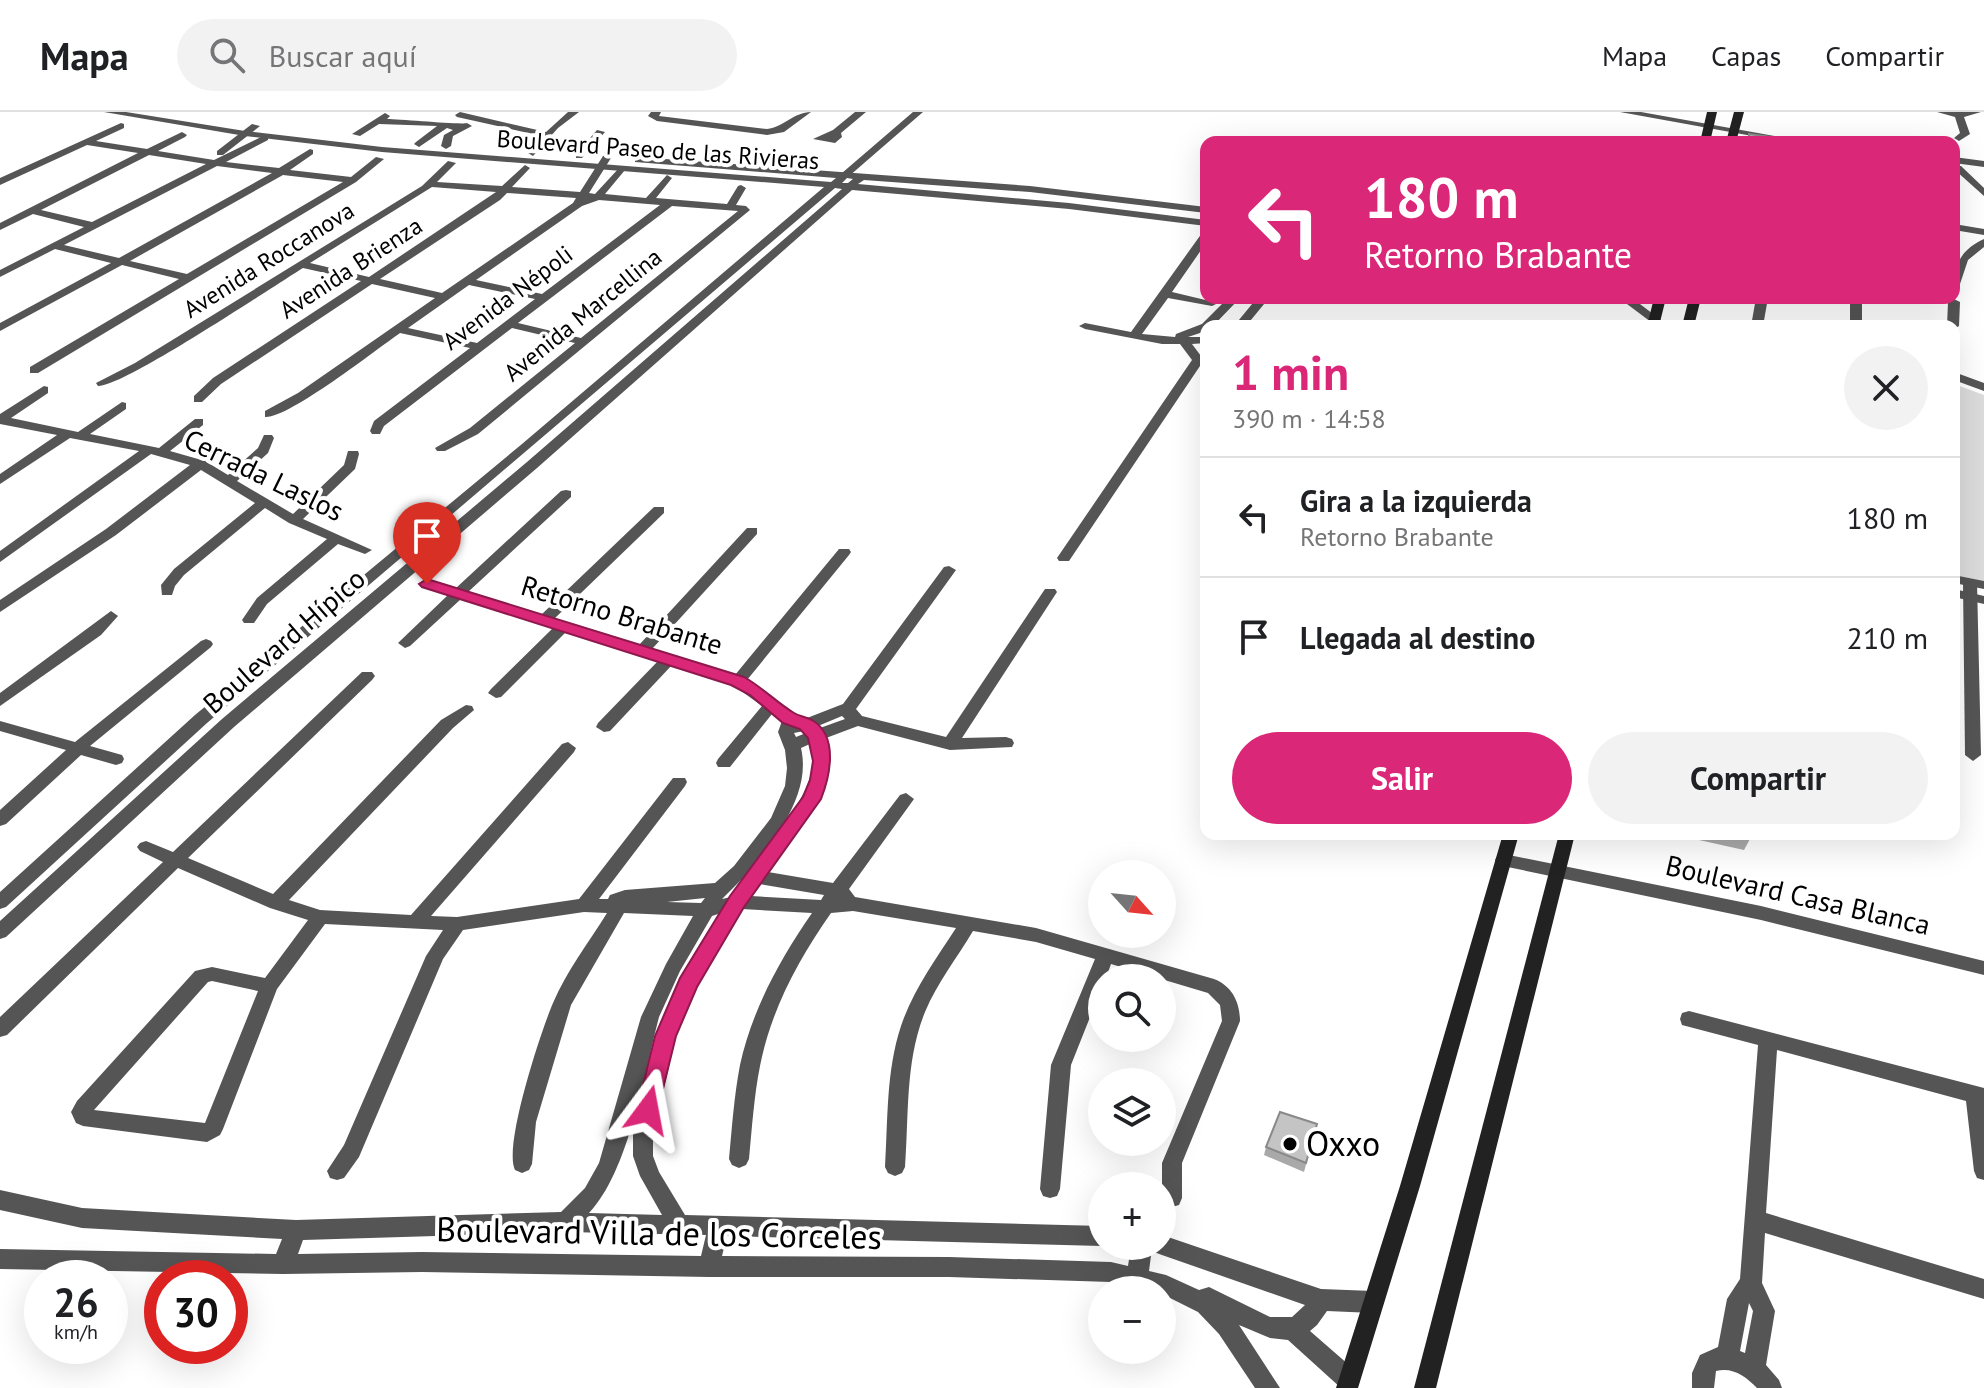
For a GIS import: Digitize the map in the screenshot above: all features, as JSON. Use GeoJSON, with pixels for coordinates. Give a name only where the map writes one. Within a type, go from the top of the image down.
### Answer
{"type":"FeatureCollection","features":[{"type":"Feature","properties":{"kind":"main road"},"geometry":{"type":"LineString","coordinates":[[1707,136],[1712,112]]}},
{"type":"Feature","properties":{"kind":"main road"},"geometry":{"type":"LineString","coordinates":[[1732,136],[1739,112]]}},
{"type":"Feature","properties":{"kind":"main road"},"geometry":{"type":"LineString","coordinates":[[1348,1384],[1410,1186],[1509,840]]}},
{"type":"Feature","properties":{"kind":"main road"},"geometry":{"type":"LineString","coordinates":[[1425,1388],[1566,840]]}},
{"type":"Feature","properties":{"kind":"street","name":"Boulevard Paseo de las Rivieras"},"geometry":{"type":"LineString","coordinates":[[109,112],[242,135],[353,149],[620,170],[843,182]]}},
{"type":"Feature","properties":{"kind":"street","name":"Boulevard Paseo de las Rivieras"},"geometry":{"type":"LineString","coordinates":[[167,112],[255,126],[419,144],[448,141],[533,153],[1011,199],[1200,222]]}},
{"type":"Feature","properties":{"kind":"street"},"geometry":{"type":"LineString","coordinates":[[353,149],[360,137],[391,112]]}},
{"type":"Feature","properties":{"kind":"street"},"geometry":{"type":"LineString","coordinates":[[434,133],[448,141],[460,129],[494,112]]}},
{"type":"Feature","properties":{"kind":"street"},"geometry":{"type":"LineString","coordinates":[[533,153],[574,112]]}},
{"type":"Feature","properties":{"kind":"street"},"geometry":{"type":"LineString","coordinates":[[656,112],[653,116],[657,118],[767,132],[781,130],[806,112]]}},
{"type":"Feature","properties":{"kind":"street"},"geometry":{"type":"LineString","coordinates":[[836,132],[861,112]]}},
{"type":"Feature","properties":{"kind":"street"},"geometry":{"type":"LineString","coordinates":[[843,182],[918,112]]}},
{"type":"Feature","properties":{"kind":"street"},"geometry":{"type":"LineString","coordinates":[[1625,112],[1709,128],[1729,136]]}},
{"type":"Feature","properties":{"kind":"street"},"geometry":{"type":"LineString","coordinates":[[1942,112],[1959,115],[1976,112]]}},
{"type":"Feature","properties":{"kind":"street"},"geometry":{"type":"LineString","coordinates":[[419,144],[462,114],[548,135]]}},
{"type":"Feature","properties":{"kind":"street"},"geometry":{"type":"LineString","coordinates":[[1959,115],[1965,134],[1960,137]]}},
{"type":"Feature","properties":{"kind":"street"},"geometry":{"type":"LineString","coordinates":[[378,121],[446,124],[460,129]]}},
{"type":"Feature","properties":{"kind":"street"},"geometry":{"type":"LineString","coordinates":[[0,182],[121,126]]}},
{"type":"Feature","properties":{"kind":"street"},"geometry":{"type":"LineString","coordinates":[[211,164],[255,126]]}},
{"type":"Feature","properties":{"kind":"street"},"geometry":{"type":"LineString","coordinates":[[579,156],[600,132]]}},
{"type":"Feature","properties":{"kind":"street"},"geometry":{"type":"LineString","coordinates":[[0,227],[182,135]]}},
{"type":"Feature","properties":{"kind":"street"},"geometry":{"type":"LineString","coordinates":[[3,271],[265,138]]}},
{"type":"Feature","properties":{"kind":"street"},"geometry":{"type":"LineString","coordinates":[[86,142],[211,164],[353,180]]}},
{"type":"Feature","properties":{"kind":"street"},"geometry":{"type":"LineString","coordinates":[[0,328],[281,172],[310,152]]}},
{"type":"Feature","properties":{"kind":"street"},"geometry":{"type":"LineString","coordinates":[[269,414],[294,402],[580,200],[599,174],[598,168],[606,158]]}},
{"type":"Feature","properties":{"kind":"street"},"geometry":{"type":"LineString","coordinates":[[34,370],[353,180],[379,159]]}},
{"type":"Feature","properties":{"kind":"street","name":"Avenida Roccanova"},"geometry":{"type":"LineString","coordinates":[[102,383],[139,365],[303,265],[431,184],[451,163]]}},
{"type":"Feature","properties":{"kind":"street"},"geometry":{"type":"LineString","coordinates":[[1960,164],[1984,164]]}},
{"type":"Feature","properties":{"kind":"street","name":"Avenida Brienza"},"geometry":{"type":"LineString","coordinates":[[198,399],[217,381],[373,281],[505,190],[525,168]]}},
{"type":"Feature","properties":{"kind":"street"},"geometry":{"type":"LineString","coordinates":[[1960,168],[1984,193]]}},
{"type":"Feature","properties":{"kind":"street"},"geometry":{"type":"LineString","coordinates":[[598,197],[620,170]]}},
{"type":"Feature","properties":{"kind":"street","name":"Boulevard Hípico"},"geometry":{"type":"LineString","coordinates":[[0,902],[201,719],[843,182],[862,176],[1030,189],[1200,209]]}},
{"type":"Feature","properties":{"kind":"street"},"geometry":{"type":"LineString","coordinates":[[649,201],[667,178]]}},
{"type":"Feature","properties":{"kind":"street","name":"Boulevard Hípico"},"geometry":{"type":"LineString","coordinates":[[0,932],[228,723],[532,465],[843,182]]}},
{"type":"Feature","properties":{"kind":"street"},"geometry":{"type":"LineString","coordinates":[[431,184],[580,200],[598,197],[736,207]]}},
{"type":"Feature","properties":{"kind":"street","name":"Avenida Marcellina"},"geometry":{"type":"LineString","coordinates":[[441,448],[466,437],[741,214],[745,210],[736,207],[741,188]]}},
{"type":"Feature","properties":{"kind":"street","name":"Avenida Népoli"},"geometry":{"type":"LineString","coordinates":[[376,431],[378,424],[670,202]]}},
{"type":"Feature","properties":{"kind":"street"},"geometry":{"type":"LineString","coordinates":[[33,211],[94,226]]}},
{"type":"Feature","properties":{"kind":"street"},"geometry":{"type":"LineString","coordinates":[[1960,228],[1984,232]]}},
{"type":"Feature","properties":{"kind":"street"},"geometry":{"type":"LineString","coordinates":[[1960,268],[1963,259],[1984,242]]}},
{"type":"Feature","properties":{"kind":"street"},"geometry":{"type":"LineString","coordinates":[[1134,336],[1200,244]]}},
{"type":"Feature","properties":{"kind":"street"},"geometry":{"type":"LineString","coordinates":[[54,246],[189,278]]}},
{"type":"Feature","properties":{"kind":"street"},"geometry":{"type":"LineString","coordinates":[[303,265],[444,297]]}},
{"type":"Feature","properties":{"kind":"street"},"geometry":{"type":"LineString","coordinates":[[467,281],[544,298]]}},
{"type":"Feature","properties":{"kind":"street"},"geometry":{"type":"LineString","coordinates":[[1165,294],[1200,301]]}},
{"type":"Feature","properties":{"kind":"street"},"geometry":{"type":"LineString","coordinates":[[1213,320],[1228,304]]}},
{"type":"Feature","properties":{"kind":"street"},"geometry":{"type":"LineString","coordinates":[[1245,320],[1258,304]]}},
{"type":"Feature","properties":{"kind":"street"},"geometry":{"type":"LineString","coordinates":[[1632,304],[1651,320]]}},
{"type":"Feature","properties":{"kind":"street"},"geometry":{"type":"LineString","coordinates":[[510,324],[585,342]]}},
{"type":"Feature","properties":{"kind":"street"},"geometry":{"type":"LineString","coordinates":[[1085,326],[1134,336],[1184,342],[1200,341]]}},
{"type":"Feature","properties":{"kind":"street"},"geometry":{"type":"LineString","coordinates":[[399,329],[479,347]]}},
{"type":"Feature","properties":{"kind":"street"},"geometry":{"type":"LineString","coordinates":[[1064,558],[1198,360],[1180,336],[1200,329]]}},
{"type":"Feature","properties":{"kind":"street"},"geometry":{"type":"LineString","coordinates":[[1960,378],[1984,387]]}},
{"type":"Feature","properties":{"kind":"street"},"geometry":{"type":"LineString","coordinates":[[0,420],[44,390]]}},
{"type":"Feature","properties":{"kind":"street"},"geometry":{"type":"LineString","coordinates":[[0,480],[122,406]]}},
{"type":"Feature","properties":{"kind":"street","name":"Cerrada Laslos"},"geometry":{"type":"LineString","coordinates":[[0,420],[155,451],[200,464],[294,520],[365,550]]}},
{"type":"Feature","properties":{"kind":"street"},"geometry":{"type":"LineString","coordinates":[[0,558],[199,422]]}},
{"type":"Feature","properties":{"kind":"street"},"geometry":{"type":"LineString","coordinates":[[230,480],[264,450],[268,438]]}},
{"type":"Feature","properties":{"kind":"street"},"geometry":{"type":"LineString","coordinates":[[294,520],[350,466],[353,454]]}},
{"type":"Feature","properties":{"kind":"street"},"geometry":{"type":"LineString","coordinates":[[0,607],[111,532],[200,464]]}},
{"type":"Feature","properties":{"kind":"street"},"geometry":{"type":"LineString","coordinates":[[405,643],[566,494]]}},
{"type":"Feature","properties":{"kind":"street"},"geometry":{"type":"LineString","coordinates":[[167,592],[168,585],[179,572],[264,502]]}},
{"type":"Feature","properties":{"kind":"street"},"geometry":{"type":"LineString","coordinates":[[544,620],[659,510]]}},
{"type":"Feature","properties":{"kind":"street"},"geometry":{"type":"LineString","coordinates":[[642,651],[752,531]]}},
{"type":"Feature","properties":{"kind":"street"},"geometry":{"type":"LineString","coordinates":[[249,620],[262,601],[337,538]]}},
{"type":"Feature","properties":{"kind":"street"},"geometry":{"type":"LineString","coordinates":[[738,681],[844,552]]}},
{"type":"Feature","properties":{"kind":"street"},"geometry":{"type":"LineString","coordinates":[[852,714],[949,570]]}},
{"type":"Feature","properties":{"kind":"street"},"geometry":{"type":"LineString","coordinates":[[370,579],[390,584]]}},
{"type":"Feature","properties":{"kind":"street","name":"Retorno Brabante"},"geometry":{"type":"LineString","coordinates":[[427,584],[738,681],[772,704],[799,731]]}},
{"type":"Feature","properties":{"kind":"street"},"geometry":{"type":"LineString","coordinates":[[1973,755],[1977,591]]}},
{"type":"Feature","properties":{"kind":"street"},"geometry":{"type":"LineString","coordinates":[[950,744],[1050,592]]}},
{"type":"Feature","properties":{"kind":"street"},"geometry":{"type":"LineString","coordinates":[[0,701],[96,632],[111,616]]}},
{"type":"Feature","properties":{"kind":"street"},"geometry":{"type":"LineString","coordinates":[[496,693],[564,626]]}},
{"type":"Feature","properties":{"kind":"street"},"geometry":{"type":"LineString","coordinates":[[0,820],[79,747],[206,644]]}},
{"type":"Feature","properties":{"kind":"street"},"geometry":{"type":"LineString","coordinates":[[604,727],[669,659]]}},
{"type":"Feature","properties":{"kind":"street"},"geometry":{"type":"LineString","coordinates":[[0,1029],[367,676]]}},
{"type":"Feature","properties":{"kind":"street"},"geometry":{"type":"LineString","coordinates":[[724,763],[772,704]]}},
{"type":"Feature","properties":{"kind":"street"},"geometry":{"type":"LineString","coordinates":[[276,903],[447,724],[466,710]]}},
{"type":"Feature","properties":{"kind":"street"},"geometry":{"type":"LineString","coordinates":[[799,731],[852,714],[950,744],[1006,743]]}},
{"type":"Feature","properties":{"kind":"street"},"geometry":{"type":"LineString","coordinates":[[0,726],[116,759]]}},
{"type":"Feature","properties":{"kind":"street"},"geometry":{"type":"LineString","coordinates":[[679,1224],[650,1176],[643,1156],[643,1135],[674,1011],[737,902],[811,799],[819,780],[822,761],[799,731]]}},
{"type":"Feature","properties":{"kind":"street"},"geometry":{"type":"LineString","coordinates":[[566,1222],[602,1181],[650,1017],[660,993],[718,891],[743,866],[792,793],[798,773],[799,731]]}},
{"type":"Feature","properties":{"kind":"street"},"geometry":{"type":"LineString","coordinates":[[417,920],[568,748]]}},
{"type":"Feature","properties":{"kind":"street"},"geometry":{"type":"LineString","coordinates":[[522,1164],[526,1122],[562,1004],[607,904],[679,782]]}},
{"type":"Feature","properties":{"kind":"street"},"geometry":{"type":"LineString","coordinates":[[739,1159],[752,1055],[774,992],[800,946],[840,901],[906,799]]}},
{"type":"Feature","properties":{"kind":"street"},"geometry":{"type":"LineString","coordinates":[[146,847],[276,903],[320,917],[457,924],[718,891],[755,877],[840,901],[1036,935],[1214,987],[1226,996],[1232,1009],[1223,1044],[1172,1163],[1172,1172]]}},
{"type":"Feature","properties":{"kind":"street","name":"Boulevard Casa Blanca"},"geometry":{"type":"LineString","coordinates":[[1504,860],[1761,913],[1984,968]]}},
{"type":"Feature","properties":{"kind":"street"},"geometry":{"type":"LineString","coordinates":[[607,904],[709,910],[737,902],[840,901]]}},
{"type":"Feature","properties":{"kind":"street"},"geometry":{"type":"LineString","coordinates":[[269,986],[212,974],[202,976],[84,1107],[81,1112],[83,1117],[207,1133],[213,1129],[269,986],[320,917]]}},
{"type":"Feature","properties":{"kind":"street"},"geometry":{"type":"LineString","coordinates":[[895,1167],[904,1052],[911,1025],[921,1002],[969,923]]}},
{"type":"Feature","properties":{"kind":"street"},"geometry":{"type":"LineString","coordinates":[[337,1171],[352,1151],[435,956],[457,924]]}},
{"type":"Feature","properties":{"kind":"street"},"geometry":{"type":"LineString","coordinates":[[1050,1189],[1061,1065],[1105,957]]}},
{"type":"Feature","properties":{"kind":"street"},"geometry":{"type":"LineString","coordinates":[[1689,1019],[1980,1096],[1984,1171]]}},
{"type":"Feature","properties":{"kind":"street"},"geometry":{"type":"LineString","coordinates":[[1768,1041],[1751,1283],[1764,1311],[1769,1381]]}},
{"type":"Feature","properties":{"kind":"street","name":"Boulevard Villa de los Corceles"},"geometry":{"type":"LineString","coordinates":[[0,1200],[82,1218],[296,1230],[566,1222],[1088,1236]]}},
{"type":"Feature","properties":{"kind":"street"},"geometry":{"type":"LineString","coordinates":[[1756,1220],[1984,1289]]}},
{"type":"Feature","properties":{"kind":"street"},"geometry":{"type":"LineString","coordinates":[[709,1267],[719,1226]]}},
{"type":"Feature","properties":{"kind":"street"},"geometry":{"type":"LineString","coordinates":[[283,1264],[296,1230]]}},
{"type":"Feature","properties":{"kind":"street"},"geometry":{"type":"LineString","coordinates":[[1176,1250],[1321,1300],[1373,1302]]}},
{"type":"Feature","properties":{"kind":"street","name":"Boulevard Villa de los Corceles"},"geometry":{"type":"LineString","coordinates":[[0,1259],[1080,1269],[1130,1276]]}},
{"type":"Feature","properties":{"kind":"street"},"geometry":{"type":"LineString","coordinates":[[1727,1358],[1738,1299],[1751,1283]]}},
{"type":"Feature","properties":{"kind":"street","name":"Boulevard Villa de los Corceles"},"geometry":{"type":"LineString","coordinates":[[1176,1290],[1198,1300],[1227,1326],[1269,1388]]}},
{"type":"Feature","properties":{"kind":"street"},"geometry":{"type":"LineString","coordinates":[[1198,1300],[1209,1298],[1259,1324],[1294,1331],[1311,1320],[1321,1300]]}},
{"type":"Feature","properties":{"kind":"street"},"geometry":{"type":"LineString","coordinates":[[1294,1331],[1348,1384]]}},
{"type":"Feature","properties":{"kind":"street"},"geometry":{"type":"LineString","coordinates":[[1703,1388],[1703,1372],[1709,1364],[1727,1358],[1769,1381]]}},
{"type":"Feature","properties":{"kind":"shaded area"},"geometry":{"type":"Polygon","coordinates":[[[1960,386],[1984,395],[1984,581],[1960,576],[1960,386]]]}},
{"type":"Feature","properties":{"kind":"building","name":"Oxxo"},"geometry":{"type":"Polygon","coordinates":[[[1280,1112],[1317,1124],[1306,1163],[1266,1147],[1280,1112]]]}},
{"type":"Feature","properties":{"kind":"place","name":"Oxxo"},"geometry":{"type":"Point","coordinates":[1290,1144]}},
{"type":"Feature","properties":{"kind":"route"},"geometry":{"type":"LineString","coordinates":[[427,584],[738,681],[756,691],[790,719],[807,724],[817,737],[822,761],[819,780],[811,799],[737,902],[687,984],[666,1036],[648,1110]]}}]}
